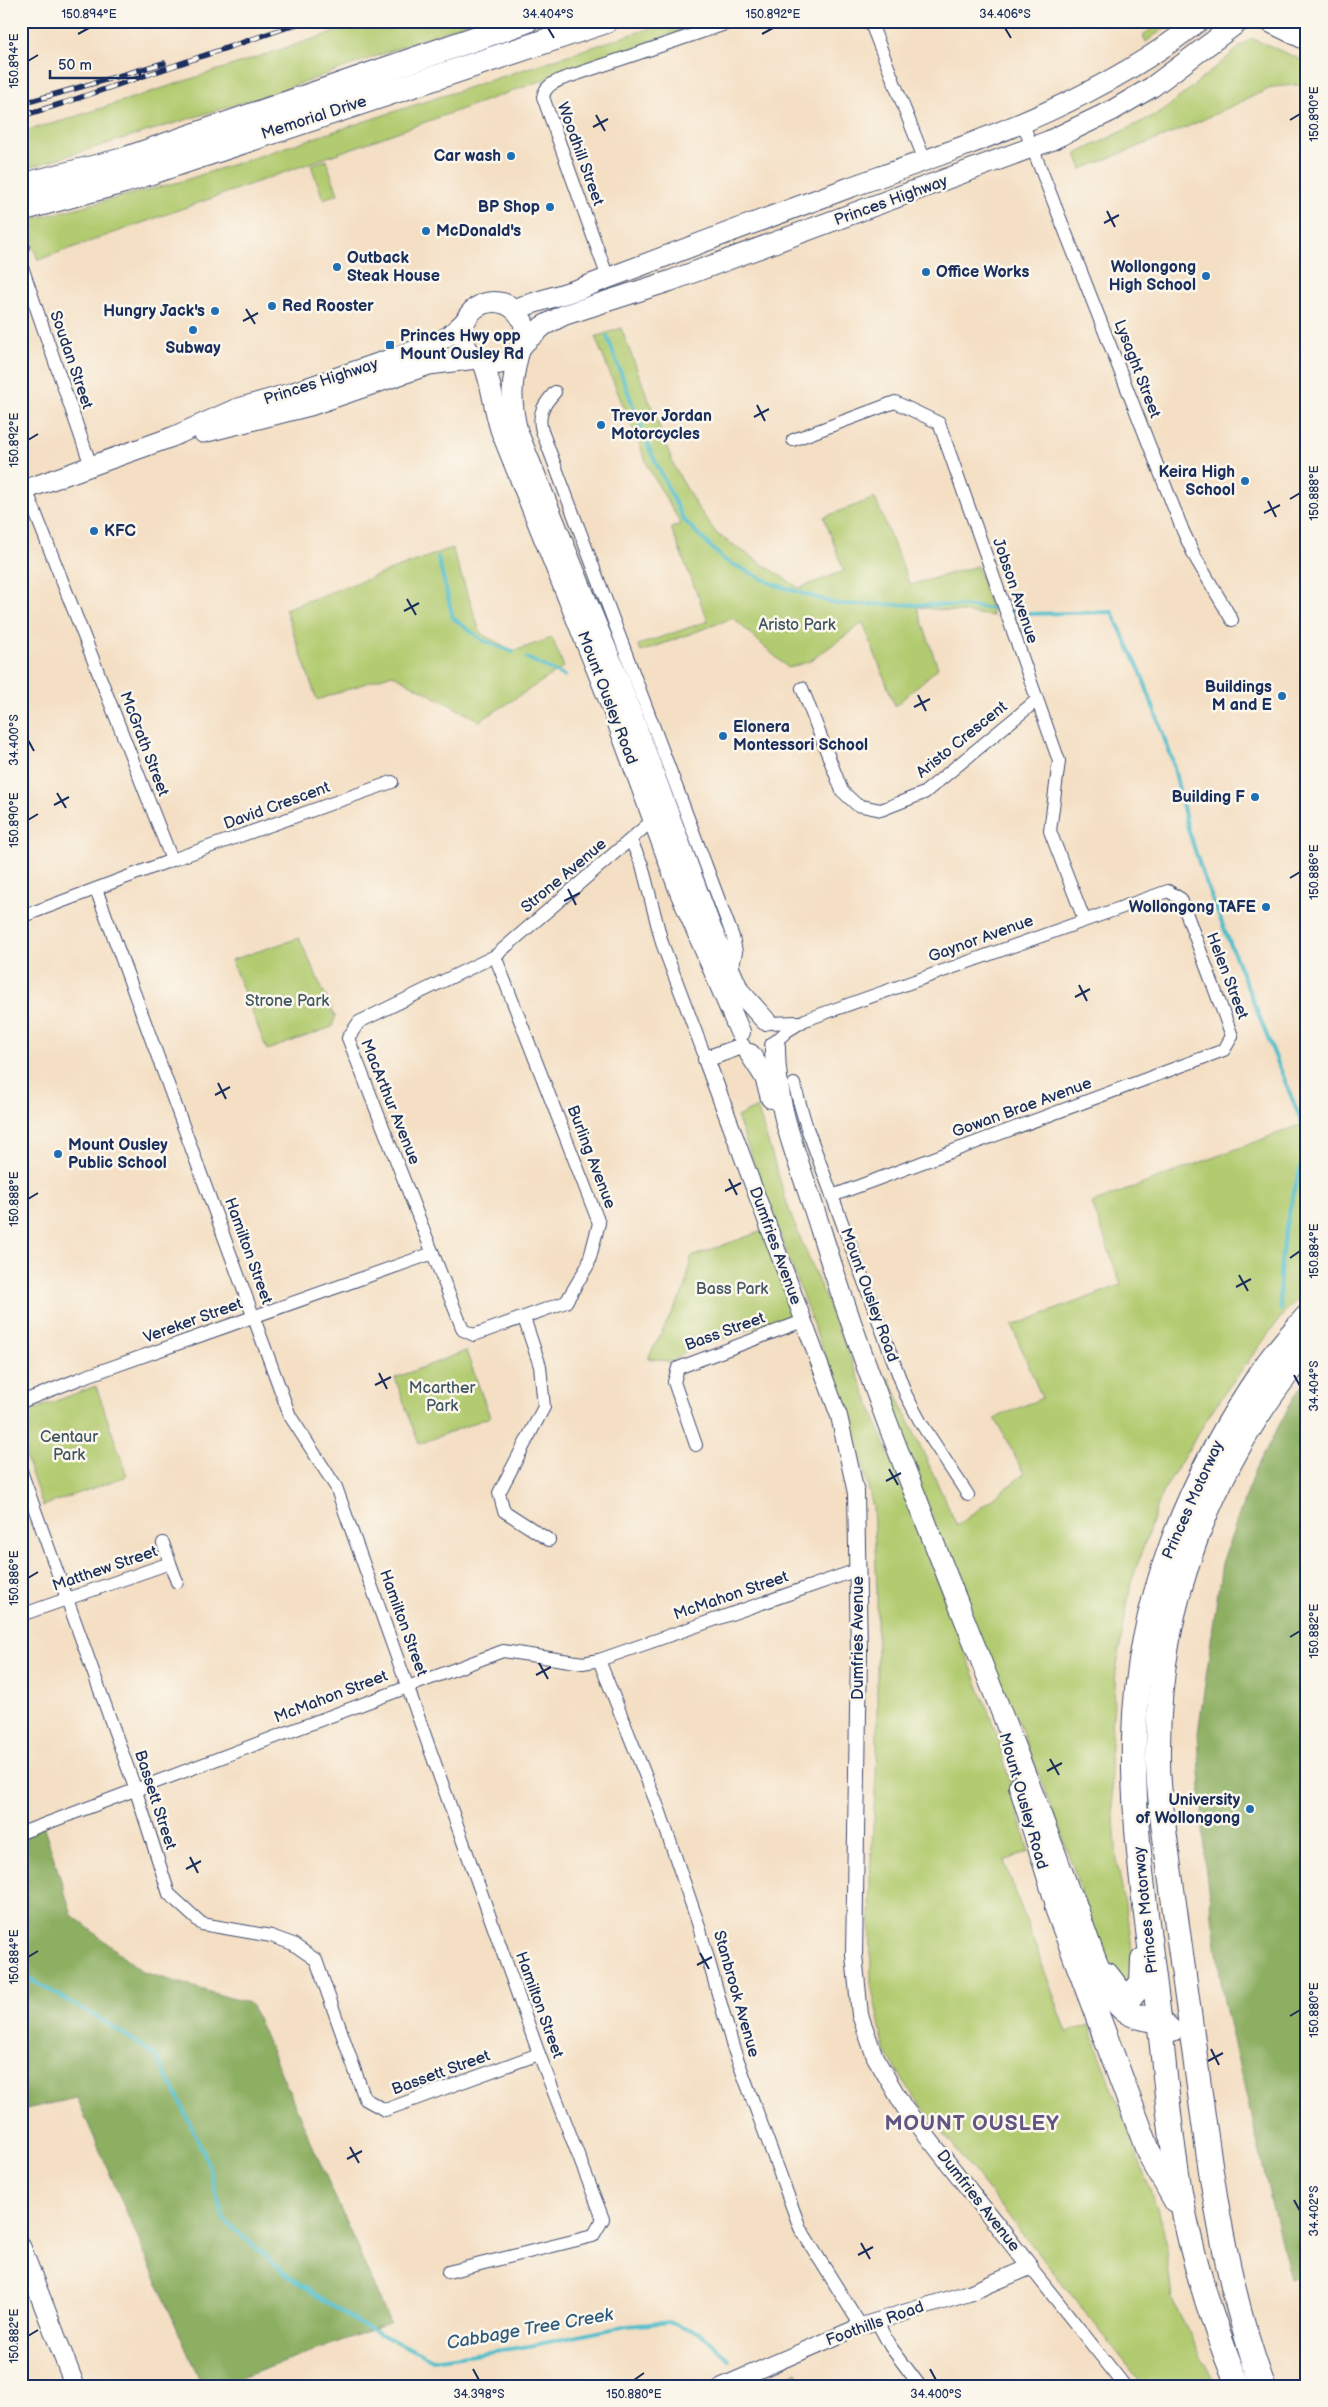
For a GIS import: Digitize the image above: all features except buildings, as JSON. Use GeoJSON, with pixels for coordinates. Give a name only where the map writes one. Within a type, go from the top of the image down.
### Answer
{"type":"FeatureCollection","features":[{"type":"Feature","properties":{"kind":"highway","name":"Memorial Drive"},"geometry":{"type":"LineString","coordinates":[[21,186],[120,161],[526,21]]}},
{"type":"Feature","properties":{"kind":"highway"},"geometry":{"type":"LineString","coordinates":[[1272,21],[1307,38]]}},
{"type":"Feature","properties":{"kind":"highway","name":"Memorial Drive"},"geometry":{"type":"LineString","coordinates":[[21,209],[124,181],[604,23]]}},
{"type":"Feature","properties":{"kind":"highway","name":"Princes Motorway"},"geometry":{"type":"LineString","coordinates":[[1238,2386],[1214,2319],[1185,2215],[1172,2140],[1141,1883],[1134,1737],[1138,1683],[1152,1606],[1163,1570],[1191,1498],[1214,1449],[1239,1407],[1265,1367],[1307,1317]]}},
{"type":"Feature","properties":{"kind":"highway","name":"Princes Motorway"},"geometry":{"type":"LineString","coordinates":[[1261,2386],[1238,2308],[1212,2181],[1159,1781],[1159,1718],[1170,1624],[1192,1548],[1229,1464],[1261,1408],[1307,1348]]}},
{"type":"Feature","properties":{"kind":"highway"},"geometry":{"type":"LineString","coordinates":[[1065,1904],[1086,1925],[1112,1984],[1121,1993],[1134,1992],[1142,1982],[1144,1969],[1125,1777],[1128,1742],[1138,1683]]}},
{"type":"Feature","properties":{"kind":"highway"},"geometry":{"type":"LineString","coordinates":[[1065,1904],[1115,2001],[1131,2014],[1159,2022],[1172,2034],[1178,2048],[1214,2244],[1234,2324],[1261,2386]]}},
{"type":"Feature","properties":{"kind":"highway"},"geometry":{"type":"LineString","coordinates":[[1065,1904],[1148,2153],[1185,2215]]}},
{"type":"Feature","properties":{"kind":"main road","name":"Princes Highway"},"geometry":{"type":"LineString","coordinates":[[514,308],[608,278],[1023,124],[1105,83],[1149,56],[1198,21]]}},
{"type":"Feature","properties":{"kind":"main road","name":"Princes Highway"},"geometry":{"type":"LineString","coordinates":[[522,348],[543,326],[564,315],[670,281],[1033,148],[1099,117],[1152,87],[1240,21]]}},
{"type":"Feature","properties":{"kind":"main road"},"geometry":{"type":"LineString","coordinates":[[910,194],[917,164]]}},
{"type":"Feature","properties":{"kind":"main road"},"geometry":{"type":"LineString","coordinates":[[496,301],[514,308],[524,324],[522,348],[502,363],[479,360],[464,340],[466,320],[478,306],[486,302],[496,301]]}},
{"type":"Feature","properties":{"kind":"main road","name":"Princes Highway"},"geometry":{"type":"LineString","coordinates":[[24,490],[172,437],[235,410],[294,392],[436,343],[450,335],[466,320]]}},
{"type":"Feature","properties":{"kind":"main road","name":"Mount Ousley Road"},"geometry":{"type":"LineString","coordinates":[[522,348],[511,387],[513,414],[542,495],[619,680],[711,928],[744,998],[771,1032],[778,1084],[791,1139],[838,1285],[992,1693],[1028,1777],[1065,1904]]}},
{"type":"Feature","properties":{"kind":"main road","name":"Princes Highway"},"geometry":{"type":"LineString","coordinates":[[172,437],[204,432],[286,413],[429,365],[479,360]]}},
{"type":"Feature","properties":{"kind":"main road","name":"Mount Ousley Road"},"geometry":{"type":"LineString","coordinates":[[479,360],[492,388],[495,414],[501,432],[610,702],[653,820],[700,940],[744,1044],[767,1084],[783,1149],[798,1196],[838,1285]]}},
{"type":"Feature","properties":{"kind":"main road"},"geometry":{"type":"LineString","coordinates":[[750,1020],[771,1032],[762,1055],[744,1044],[750,1020]]}},
{"type":"Feature","properties":{"kind":"main road"},"geometry":{"type":"LineString","coordinates":[[21,2247],[75,2386]]}},
{"type":"Feature","properties":{"kind":"street","name":"Woodhill Street"},"geometry":{"type":"LineString","coordinates":[[608,278],[542,97],[544,91],[549,85],[562,79],[734,21]]}},
{"type":"Feature","properties":{"kind":"street"},"geometry":{"type":"LineString","coordinates":[[870,21],[917,164]]}},
{"type":"Feature","properties":{"kind":"street","name":"Lysaght Street"},"geometry":{"type":"LineString","coordinates":[[1023,124],[1183,531],[1195,557],[1232,620]]}},
{"type":"Feature","properties":{"kind":"street","name":"Soudan Street"},"geometry":{"type":"LineString","coordinates":[[21,264],[91,466]]}},
{"type":"Feature","properties":{"kind":"street","name":"Mount Ousley Road"},"geometry":{"type":"LineString","coordinates":[[555,392],[541,410],[540,424],[733,937],[736,952],[731,973]]}},
{"type":"Feature","properties":{"kind":"street","name":"Jobson Avenue"},"geometry":{"type":"LineString","coordinates":[[794,440],[895,402],[939,423],[1060,761],[1050,831],[1084,919]]}},
{"type":"Feature","properties":{"kind":"street","name":"McGrath Street"},"geometry":{"type":"LineString","coordinates":[[24,490],[172,860]]}},
{"type":"Feature","properties":{"kind":"street"},"geometry":{"type":"LineString","coordinates":[[542,495],[555,497],[570,505]]}},
{"type":"Feature","properties":{"kind":"street","name":"Aristo Crescent"},"geometry":{"type":"LineString","coordinates":[[802,688],[842,791],[857,805],[881,810],[924,792],[1037,700]]}},
{"type":"Feature","properties":{"kind":"street","name":"David Crescent"},"geometry":{"type":"LineString","coordinates":[[172,860],[392,782]]}},
{"type":"Feature","properties":{"kind":"street","name":"Strone Avenue"},"geometry":{"type":"LineString","coordinates":[[496,956],[653,820]]}},
{"type":"Feature","properties":{"kind":"street","name":"Dumfries Avenue"},"geometry":{"type":"LineString","coordinates":[[631,841],[642,865],[662,943],[839,1416],[856,1493],[859,1651],[854,1955],[860,2015],[875,2056],[904,2107],[1125,2386]]}},
{"type":"Feature","properties":{"kind":"street"},"geometry":{"type":"LineString","coordinates":[[21,917],[172,860]]}},
{"type":"Feature","properties":{"kind":"street","name":"Hamilton Street"},"geometry":{"type":"LineString","coordinates":[[96,889],[290,1416],[336,1487],[539,2054],[602,2219],[593,2236],[448,2272]]}},
{"type":"Feature","properties":{"kind":"street","name":"Gaynor Avenue"},"geometry":{"type":"LineString","coordinates":[[771,1032],[784,1024],[805,1020],[1084,919],[1168,891]]}},
{"type":"Feature","properties":{"kind":"street","name":"Helen Street"},"geometry":{"type":"LineString","coordinates":[[1168,891],[1181,899],[1232,1036],[1224,1050]]}},
{"type":"Feature","properties":{"kind":"street","name":"MacArthur Avenue"},"geometry":{"type":"LineString","coordinates":[[433,1253],[348,1038],[359,1022],[496,956]]}},
{"type":"Feature","properties":{"kind":"street","name":"Burling Avenue"},"geometry":{"type":"LineString","coordinates":[[433,1253],[463,1330],[474,1335],[566,1302],[588,1265],[599,1223],[496,956]]}},
{"type":"Feature","properties":{"kind":"street"},"geometry":{"type":"LineString","coordinates":[[706,1059],[744,1044]]}},
{"type":"Feature","properties":{"kind":"street","name":"Gowan Brae Avenue"},"geometry":{"type":"LineString","coordinates":[[832,1196],[1224,1050]]}},
{"type":"Feature","properties":{"kind":"street","name":"Mount Ousley Road"},"geometry":{"type":"LineString","coordinates":[[794,1084],[807,1128],[906,1395],[921,1423],[968,1495]]}},
{"type":"Feature","properties":{"kind":"street","name":"Vereker Street"},"geometry":{"type":"LineString","coordinates":[[21,1402],[433,1253]]}},
{"type":"Feature","properties":{"kind":"street"},"geometry":{"type":"LineString","coordinates":[[524,1318],[540,1366],[544,1407],[499,1493],[504,1511],[549,1540]]}},
{"type":"Feature","properties":{"kind":"street","name":"Bass Street"},"geometry":{"type":"LineString","coordinates":[[696,1445],[674,1382],[678,1368],[803,1321]]}},
{"type":"Feature","properties":{"kind":"street","name":"Bassett Street"},"geometry":{"type":"LineString","coordinates":[[21,1471],[135,1788],[169,1894],[202,1924],[271,1936],[293,1944],[316,1960],[365,2099],[385,2110],[539,2054]]}},
{"type":"Feature","properties":{"kind":"street","name":"Matthew Street"},"geometry":{"type":"LineString","coordinates":[[163,1543],[177,1582]]}},
{"type":"Feature","properties":{"kind":"street","name":"Matthew Street"},"geometry":{"type":"LineString","coordinates":[[21,1615],[170,1563]]}},
{"type":"Feature","properties":{"kind":"street","name":"McMahon Street"},"geometry":{"type":"LineString","coordinates":[[21,1833],[135,1788],[503,1651],[583,1663],[599,1660],[857,1570]]}},
{"type":"Feature","properties":{"kind":"street","name":"Stanbrook Avenue"},"geometry":{"type":"LineString","coordinates":[[599,1660],[660,1812],[698,1923],[733,2047],[800,2228],[861,2326]]}},
{"type":"Feature","properties":{"kind":"street","name":"Foothills Road"},"geometry":{"type":"LineString","coordinates":[[722,2386],[861,2326],[969,2293],[1030,2267]]}},
{"type":"Feature","properties":{"kind":"street"},"geometry":{"type":"LineString","coordinates":[[877,2322],[890,2346],[920,2386]]}},
{"type":"Feature","properties":{"kind":"green space"},"geometry":{"type":"Polygon","coordinates":[[[368,21],[473,21],[283,90],[21,170],[21,132],[62,121],[368,21]]]}},
{"type":"Feature","properties":{"kind":"green space"},"geometry":{"type":"Polygon","coordinates":[[[672,21],[709,21],[38,260],[29,235],[21,238],[21,222],[179,182],[672,21]]]}},
{"type":"Feature","properties":{"kind":"green space"},"geometry":{"type":"Polygon","coordinates":[[[1159,21],[1173,21],[1146,42],[1143,36],[1159,21]]]}},
{"type":"Feature","properties":{"kind":"green space"},"geometry":{"type":"Polygon","coordinates":[[[1251,38],[1307,62],[1307,84],[1273,87],[1185,128],[1082,169],[1076,154],[1163,111],[1251,38]]]}},
{"type":"Feature","properties":{"kind":"green space"},"geometry":{"type":"Polygon","coordinates":[[[326,160],[338,194],[323,199],[311,165],[326,160]]]}},
{"type":"Feature","properties":{"kind":"green space","name":"Aristo Park"},"geometry":{"type":"Polygon","coordinates":[[[621,328],[675,468],[696,505],[717,534],[799,588],[844,571],[824,517],[875,498],[910,585],[977,566],[993,616],[917,607],[938,668],[895,706],[863,623],[810,661],[788,668],[733,618],[641,652],[638,645],[708,621],[671,528],[681,524],[650,471],[595,337],[621,328]]]}},
{"type":"Feature","properties":{"kind":"green space"},"geometry":{"type":"Polygon","coordinates":[[[452,548],[481,634],[514,651],[552,638],[564,667],[480,721],[392,674],[317,700],[285,609],[452,548]]]}},
{"type":"Feature","properties":{"kind":"green space","name":"Strone Park"},"geometry":{"type":"Polygon","coordinates":[[[299,938],[335,1017],[332,1027],[267,1050],[231,960],[299,938]]]}},
{"type":"Feature","properties":{"kind":"green space"},"geometry":{"type":"Polygon","coordinates":[[[757,1107],[791,1216],[866,1395],[996,1732],[1029,1852],[1004,1861],[1067,2032],[1089,2025],[1163,2225],[1172,2299],[1216,2386],[1144,2386],[915,2098],[885,2051],[871,1984],[870,1879],[877,1756],[877,1589],[873,1507],[858,1447],[737,1117],[757,1107]]]}},
{"type":"Feature","properties":{"kind":"green space"},"geometry":{"type":"Polygon","coordinates":[[[1306,1123],[1307,1290],[1284,1313],[1215,1406],[1162,1493],[1131,1583],[1116,1671],[1110,1759],[1117,1862],[1130,1932],[1134,1973],[1130,1986],[1117,1981],[1099,1945],[1064,1841],[1015,1713],[1000,1699],[881,1381],[889,1378],[957,1526],[1024,1474],[995,1418],[1042,1398],[1012,1326],[1121,1285],[1092,1203],[1306,1123]]]}},
{"type":"Feature","properties":{"kind":"green space","name":"Bass Park"},"geometry":{"type":"Polygon","coordinates":[[[765,1230],[794,1313],[683,1353],[673,1362],[648,1358],[686,1286],[691,1257],[765,1230]]]}},
{"type":"Feature","properties":{"kind":"green space","name":"Mcarther Park"},"geometry":{"type":"Polygon","coordinates":[[[466,1351],[490,1417],[419,1444],[395,1378],[466,1351]]]}},
{"type":"Feature","properties":{"kind":"green space","name":"University of Wollongong"},"geometry":{"type":"Polygon","coordinates":[[[1307,1381],[1307,2273],[1290,2280],[1224,2002],[1205,1866],[1198,1733],[1222,1563],[1254,1472],[1296,1394],[1307,1381]]]}},
{"type":"Feature","properties":{"kind":"green space","name":"Centaur Park"},"geometry":{"type":"Polygon","coordinates":[[[96,1386],[127,1476],[43,1506],[21,1445],[21,1414],[96,1386]]]}},
{"type":"Feature","properties":{"kind":"green space"},"geometry":{"type":"Polygon","coordinates":[[[43,1824],[72,1915],[143,1972],[251,2004],[390,2323],[219,2386],[202,2386],[77,2098],[21,2110],[21,1833],[43,1824]]]}},
{"type":"Feature","properties":{"kind":"green space"},"geometry":{"type":"Polygon","coordinates":[[[797,2372],[807,2386],[766,2386],[797,2372]]]}},
{"type":"Feature","properties":{"kind":"waterway"},"geometry":{"type":"LineString","coordinates":[[607,336],[649,448],[683,519],[724,560],[773,584],[837,604],[941,605],[1003,609]]}},
{"type":"Feature","properties":{"kind":"waterway"},"geometry":{"type":"LineString","coordinates":[[438,557],[453,618],[482,640],[513,652]]}},
{"type":"Feature","properties":{"kind":"waterway"},"geometry":{"type":"LineString","coordinates":[[1010,611],[1028,614],[1112,612],[1141,673],[1172,759],[1188,829],[1204,878],[1307,1136]]}},
{"type":"Feature","properties":{"kind":"waterway"},"geometry":{"type":"LineString","coordinates":[[527,658],[564,676]]}},
{"type":"Feature","properties":{"kind":"waterway"},"geometry":{"type":"LineString","coordinates":[[1281,1310],[1282,1248],[1291,1203],[1307,1147]]}},
{"type":"Feature","properties":{"kind":"waterway","name":"Cabbage Tree Creek"},"geometry":{"type":"LineString","coordinates":[[21,1974],[104,2021],[155,2055],[177,2095],[207,2160],[224,2220],[288,2276],[358,2323],[433,2360],[529,2346],[627,2326],[671,2322],[700,2333],[729,2359]]}},
{"type":"Feature","properties":{"kind":"railway"},"geometry":{"type":"LineString","coordinates":[[21,116],[306,21]]}},
{"type":"Feature","properties":{"kind":"railway"},"geometry":{"type":"LineString","coordinates":[[21,104],[164,63]]}},
{"type":"Feature","properties":{"kind":"place","name":"Car wash"},"geometry":{"type":"Point","coordinates":[511,156]}},
{"type":"Feature","properties":{"kind":"place","name":"BP Shop"},"geometry":{"type":"Point","coordinates":[550,207]}},
{"type":"Feature","properties":{"kind":"place","name":"McDonald's"},"geometry":{"type":"Point","coordinates":[426,231]}},
{"type":"Feature","properties":{"kind":"place","name":"Outback Steak House"},"geometry":{"type":"Point","coordinates":[337,267]}},
{"type":"Feature","properties":{"kind":"place","name":"Office Works"},"geometry":{"type":"Point","coordinates":[926,272]}},
{"type":"Feature","properties":{"kind":"place","name":"Wollongong High School"},"geometry":{"type":"Point","coordinates":[1206,276]}},
{"type":"Feature","properties":{"kind":"place","name":"Red Rooster"},"geometry":{"type":"Point","coordinates":[272,306]}},
{"type":"Feature","properties":{"kind":"place","name":"Hungry Jack's"},"geometry":{"type":"Point","coordinates":[215,311]}},
{"type":"Feature","properties":{"kind":"place","name":"Subway"},"geometry":{"type":"Point","coordinates":[193,330]}},
{"type":"Feature","properties":{"kind":"place","name":"Princes Hwy opp Mount Ousley Rd"},"geometry":{"type":"Point","coordinates":[390,345]}},
{"type":"Feature","properties":{"kind":"place","name":"Trevor Jordan Motorcycles"},"geometry":{"type":"Point","coordinates":[601,425]}},
{"type":"Feature","properties":{"kind":"place","name":"Keira High School"},"geometry":{"type":"Point","coordinates":[1245,481]}},
{"type":"Feature","properties":{"kind":"place","name":"KFC"},"geometry":{"type":"Point","coordinates":[94,531]}},
{"type":"Feature","properties":{"kind":"place","name":"Buildings M and E"},"geometry":{"type":"Point","coordinates":[1282,696]}},
{"type":"Feature","properties":{"kind":"place","name":"Elonera Montessori School"},"geometry":{"type":"Point","coordinates":[723,736]}},
{"type":"Feature","properties":{"kind":"place","name":"Building F"},"geometry":{"type":"Point","coordinates":[1255,797]}},
{"type":"Feature","properties":{"kind":"place","name":"Wollongong TAFE"},"geometry":{"type":"Point","coordinates":[1266,907]}},
{"type":"Feature","properties":{"kind":"place","name":"Mount Ousley Public School"},"geometry":{"type":"Point","coordinates":[58,1154]}},
{"type":"Feature","properties":{"kind":"place","name":"University of Wollongong"},"geometry":{"type":"Point","coordinates":[1250,1809]}},
{"type":"Feature","properties":{"kind":"district","name":"MOUNT OUSLEY"},"geometry":{"type":"Point","coordinates":[972,2123]}}]}
